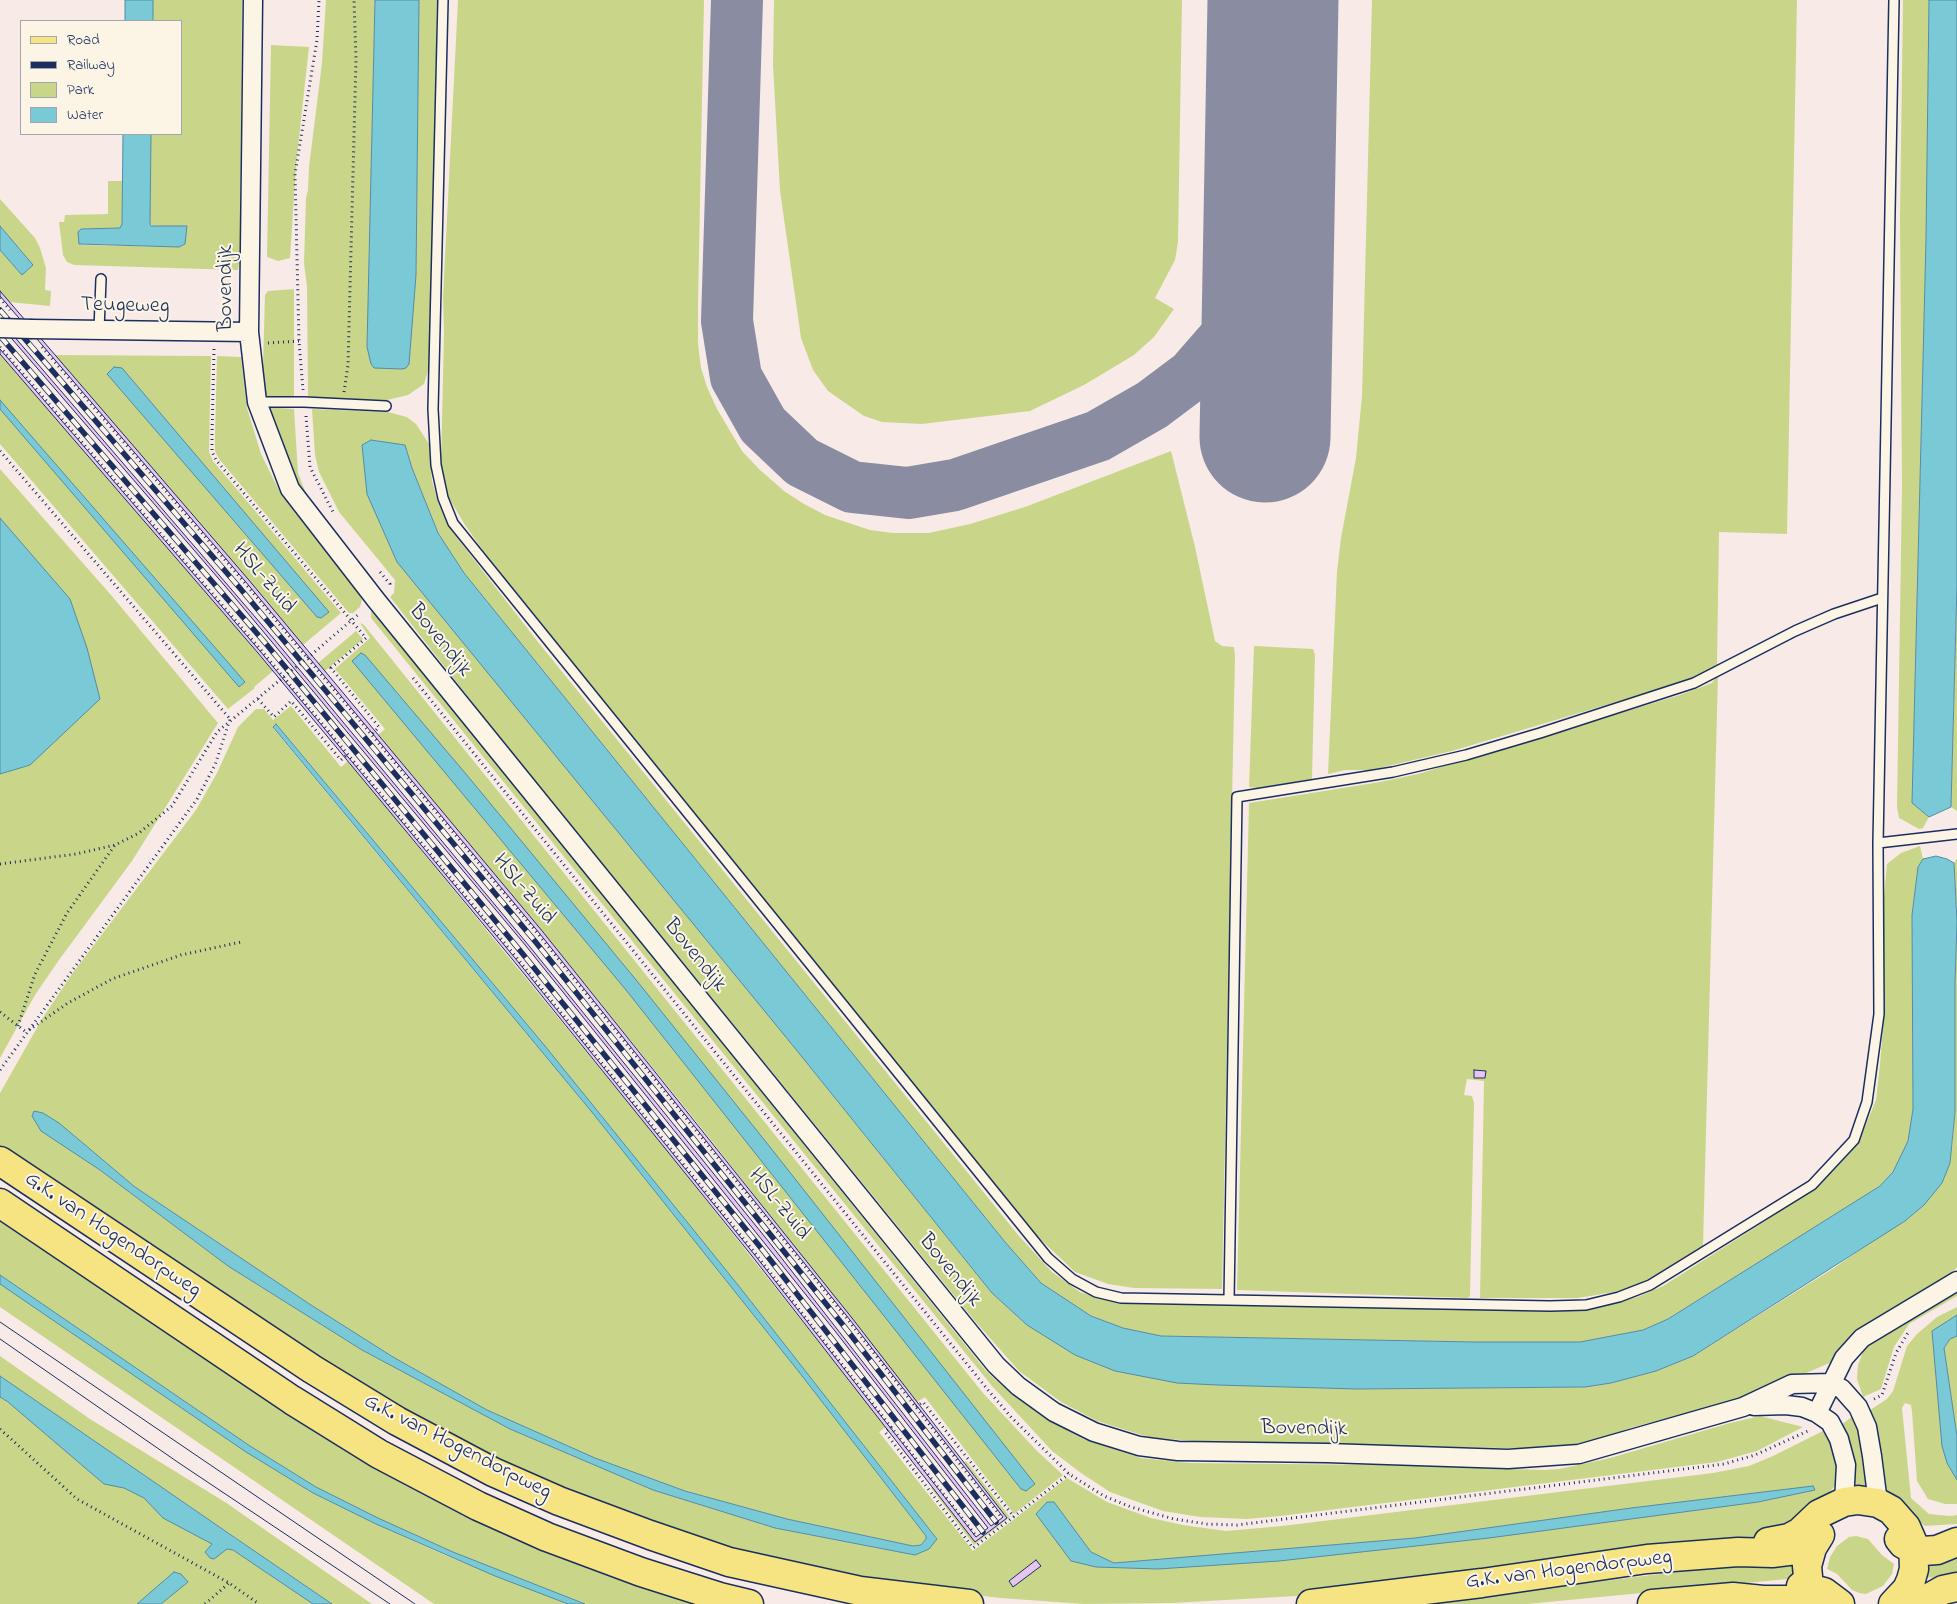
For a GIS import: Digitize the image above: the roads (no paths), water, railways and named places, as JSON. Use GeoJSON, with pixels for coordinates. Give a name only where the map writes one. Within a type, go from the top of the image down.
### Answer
{"type":"FeatureCollection","features":[{"type":"Feature","properties":{"kind":"main road","name":"G.K. van Hogendorpweg"},"geometry":{"type":"LineString","coordinates":[[0,1161],[312,1369],[397,1421],[493,1472],[568,1504],[729,1562],[860,1591],[970,1604]]}},
{"type":"Feature","properties":{"kind":"main road","name":"G.K. van Hogendorpweg"},"geometry":{"type":"LineString","coordinates":[[0,1204],[292,1400],[379,1454],[478,1506],[547,1537],[641,1572],[720,1597],[749,1604]]}},
{"type":"Feature","properties":{"kind":"main road"},"geometry":{"type":"LineString","coordinates":[[1820,1599],[1807,1566],[1806,1540],[1819,1514],[1843,1510],[1858,1500],[1878,1503],[1891,1510],[1906,1527],[1912,1542],[1914,1569],[1906,1599]]}},
{"type":"Feature","properties":{"kind":"main road"},"geometry":{"type":"LineString","coordinates":[[1843,1510],[1878,1521],[1886,1526],[1903,1544],[1937,1537],[1957,1542]]}},
{"type":"Feature","properties":{"kind":"main road","name":"G.K. van Hogendorpweg"},"geometry":{"type":"LineString","coordinates":[[1311,1604],[1482,1583],[1647,1559],[1738,1552],[1789,1538],[1806,1540]]}},
{"type":"Feature","properties":{"kind":"main road"},"geometry":{"type":"LineString","coordinates":[[1906,1599],[1926,1586],[1950,1588]]}},
{"type":"Feature","properties":{"kind":"main road","name":"G.K. van Hogendorpweg"},"geometry":{"type":"LineString","coordinates":[[1652,1604],[1733,1597],[1763,1588],[1820,1599]]}},
{"type":"Feature","properties":{"kind":"street","name":"Bovendijk"},"geometry":{"type":"LineString","coordinates":[[252,0],[249,332],[257,402],[290,489],[376,600],[996,1365],[1018,1386],[1054,1412],[1094,1432],[1139,1446],[1168,1450],[1508,1458],[1579,1454],[1743,1407],[1792,1384],[1831,1383]]}},
{"type":"Feature","properties":{"kind":"street","name":"Teugeweg"},"geometry":{"type":"LineString","coordinates":[[0,328],[35,335],[99,330],[249,332]]}},
{"type":"Feature","properties":{"kind":"street"},"geometry":{"type":"LineString","coordinates":[[1843,1510],[1846,1465],[1839,1439],[1830,1422],[1818,1413],[1831,1383],[1844,1358],[1862,1338],[1957,1281]]}},
{"type":"Feature","properties":{"kind":"street"},"geometry":{"type":"LineString","coordinates":[[1831,1383],[1842,1389],[1858,1406],[1867,1428],[1878,1503]]}},
{"type":"Feature","properties":{"kind":"street","name":"Bovendijk"},"geometry":{"type":"LineString","coordinates":[[1743,1407],[1786,1405],[1802,1407],[1818,1413]]}},
{"type":"Feature","properties":{"kind":"lane"},"geometry":{"type":"LineString","coordinates":[[443,0],[433,409],[436,465],[443,498],[453,523],[1048,1258],[1072,1278],[1096,1292],[1121,1298],[1550,1306],[1586,1305],[1619,1297],[1650,1285],[1812,1185],[1854,1140],[1868,1102],[1879,1014],[1878,843],[1894,0]]}},
{"type":"Feature","properties":{"kind":"lane"},"geometry":{"type":"LineString","coordinates":[[99,330],[101,279]]}},
{"type":"Feature","properties":{"kind":"lane"},"geometry":{"type":"LineString","coordinates":[[257,402],[386,406]]}},
{"type":"Feature","properties":{"kind":"lane"},"geometry":{"type":"LineString","coordinates":[[1229,1300],[1237,797],[1393,772],[1466,755],[1540,733],[1694,683],[1795,631],[1834,614],[1882,598]]}},
{"type":"Feature","properties":{"kind":"lane"},"geometry":{"type":"LineString","coordinates":[[1878,843],[1957,834]]}},
{"type":"Feature","properties":{"kind":"water"},"geometry":{"type":"Polygon","coordinates":[[[125,0],[153,0],[153,20],[125,20],[125,0]]]}},
{"type":"Feature","properties":{"kind":"water"},"geometry":{"type":"Polygon","coordinates":[[[375,0],[419,0],[416,275],[409,364],[406,368],[402,369],[374,368],[371,364],[367,347],[375,0]]]}},
{"type":"Feature","properties":{"kind":"water"},"geometry":{"type":"Polygon","coordinates":[[[1929,0],[1957,0],[1957,584],[1951,807],[1929,817],[1912,803],[1926,239],[1929,0]]]}},
{"type":"Feature","properties":{"kind":"water"},"geometry":{"type":"Polygon","coordinates":[[[123,135],[151,135],[150,224],[151,226],[187,226],[185,244],[179,247],[79,244],[78,232],[81,229],[120,228],[122,224],[123,135]]]}},
{"type":"Feature","properties":{"kind":"water"},"geometry":{"type":"Polygon","coordinates":[[[0,226],[33,265],[22,275],[0,250],[0,226]]]}},
{"type":"Feature","properties":{"kind":"water"},"geometry":{"type":"Polygon","coordinates":[[[114,367],[122,368],[329,612],[321,618],[317,617],[107,374],[114,367]]]}},
{"type":"Feature","properties":{"kind":"water"},"geometry":{"type":"Polygon","coordinates":[[[0,400],[245,682],[239,687],[0,409],[0,400]]]}},
{"type":"Feature","properties":{"kind":"water"},"geometry":{"type":"Polygon","coordinates":[[[371,440],[405,445],[412,468],[438,533],[464,573],[1005,1242],[1041,1283],[1091,1316],[1123,1328],[1161,1336],[1474,1342],[1580,1342],[1643,1330],[1668,1319],[1880,1186],[1893,1172],[1908,1141],[1913,1109],[1912,915],[1918,867],[1923,859],[1936,856],[1954,863],[1957,922],[1955,1112],[1950,1163],[1942,1183],[1924,1205],[1905,1221],[1693,1356],[1656,1371],[1611,1383],[1585,1387],[1357,1389],[1177,1383],[1115,1371],[1075,1355],[1027,1325],[992,1293],[794,1047],[397,562],[367,494],[362,445],[371,440]]]}},
{"type":"Feature","properties":{"kind":"water"},"geometry":{"type":"Polygon","coordinates":[[[0,518],[70,599],[87,648],[100,699],[30,765],[0,774],[0,518]]]}},
{"type":"Feature","properties":{"kind":"water"},"geometry":{"type":"Polygon","coordinates":[[[361,653],[365,655],[466,774],[637,981],[1035,1484],[1026,1491],[1021,1489],[626,990],[352,661],[361,653]]]}},
{"type":"Feature","properties":{"kind":"water"},"geometry":{"type":"Polygon","coordinates":[[[276,724],[545,1046],[738,1285],[937,1539],[929,1549],[915,1555],[775,1528],[653,1490],[510,1429],[362,1350],[228,1266],[100,1170],[41,1131],[32,1116],[34,1111],[43,1113],[59,1123],[135,1187],[311,1305],[393,1357],[487,1410],[595,1458],[685,1491],[787,1519],[913,1546],[921,1545],[926,1539],[926,1536],[799,1372],[591,1111],[273,727],[276,724]]]}},
{"type":"Feature","properties":{"kind":"water"},"geometry":{"type":"Polygon","coordinates":[[[0,1275],[250,1446],[316,1487],[453,1552],[585,1604],[568,1604],[495,1576],[376,1524],[313,1493],[246,1452],[0,1284],[0,1275]]]}},
{"type":"Feature","properties":{"kind":"water"},"geometry":{"type":"Polygon","coordinates":[[[1957,1315],[1957,1336],[1950,1339],[1944,1348],[1957,1436],[1957,1480],[1947,1463],[1942,1446],[1932,1331],[1957,1315]]]}},
{"type":"Feature","properties":{"kind":"water"},"geometry":{"type":"Polygon","coordinates":[[[0,1376],[332,1604],[313,1604],[233,1550],[227,1549],[214,1559],[210,1558],[205,1552],[212,1544],[163,1518],[144,1498],[124,1488],[104,1484],[0,1397],[0,1376]]]}},
{"type":"Feature","properties":{"kind":"water"},"geometry":{"type":"Polygon","coordinates":[[[1813,1486],[1815,1490],[1758,1502],[1489,1538],[1279,1561],[1158,1569],[1096,1567],[1071,1561],[1036,1514],[1047,1502],[1054,1502],[1091,1552],[1114,1563],[1415,1538],[1631,1508],[1813,1486]]]}},
{"type":"Feature","properties":{"kind":"water"},"geometry":{"type":"Polygon","coordinates":[[[174,1572],[181,1574],[188,1582],[161,1604],[137,1604],[174,1572]]]}},
{"type":"Feature","properties":{"kind":"tram line"},"geometry":{"type":"LineString","coordinates":[[0,1322],[415,1604]]}},
{"type":"Feature","properties":{"kind":"tram line"},"geometry":{"type":"LineString","coordinates":[[0,1339],[179,1463],[390,1604]]}},
{"type":"Feature","properties":{"kind":"railway"},"geometry":{"type":"LineString","coordinates":[[0,310],[239,587],[534,940],[843,1325],[996,1522]]}},
{"type":"Feature","properties":{"kind":"railway"},"geometry":{"type":"LineString","coordinates":[[0,336],[267,645],[522,953],[761,1248],[983,1532]]}}]}
